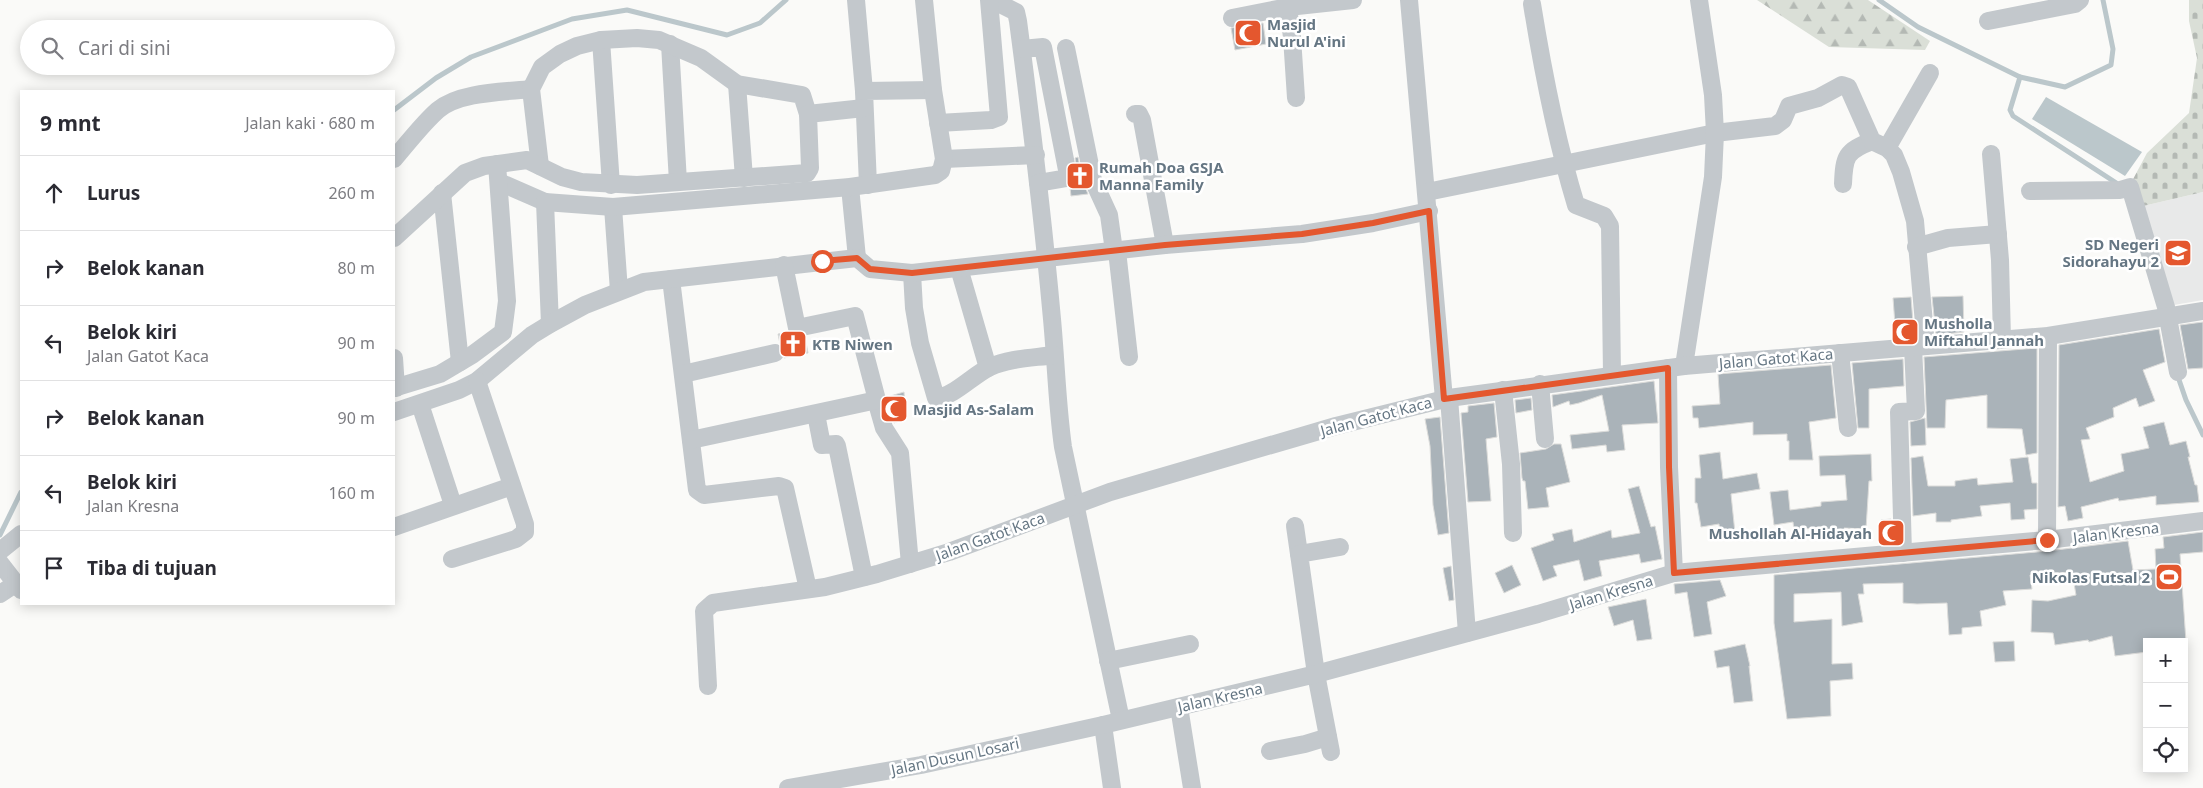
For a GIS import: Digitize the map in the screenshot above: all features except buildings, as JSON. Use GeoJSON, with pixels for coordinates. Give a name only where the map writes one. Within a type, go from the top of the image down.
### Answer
{"type":"FeatureCollection","features":[{"type":"Feature","properties":{"kind":"street"},"geometry":{"type":"LineString","coordinates":[[856,0],[864,100],[868,185]]}},
{"type":"Feature","properties":{"kind":"street"},"geometry":{"type":"LineString","coordinates":[[498,182],[545,202],[612,207],[850,187],[935,175],[941,171],[944,159],[933,90],[924,0]]}},
{"type":"Feature","properties":{"kind":"street"},"geometry":{"type":"LineString","coordinates":[[938,123],[990,120],[999,117],[990,0],[1016,12],[1036,155],[1057,403],[1062,438],[1121,720]]}},
{"type":"Feature","properties":{"kind":"street"},"geometry":{"type":"LineString","coordinates":[[1232,18],[1288,4],[1353,0]]}},
{"type":"Feature","properties":{"kind":"street"},"geometry":{"type":"LineString","coordinates":[[1409,0],[1467,633]]}},
{"type":"Feature","properties":{"kind":"street"},"geometry":{"type":"LineString","coordinates":[[1674,573],[1669,467],[1676,367],[1712,177],[1716,133],[1713,95],[1700,0]]}},
{"type":"Feature","properties":{"kind":"street"},"geometry":{"type":"LineString","coordinates":[[1988,21],[2075,4],[2080,0]]}},
{"type":"Feature","properties":{"kind":"street"},"geometry":{"type":"LineString","coordinates":[[1288,4],[1296,98]]}},
{"type":"Feature","properties":{"kind":"street"},"geometry":{"type":"LineString","coordinates":[[1532,4],[1541,59],[1564,163],[1576,205],[1604,216],[1610,226],[1612,375]]}},
{"type":"Feature","properties":{"kind":"street"},"geometry":{"type":"LineString","coordinates":[[395,237],[465,173],[484,166],[526,160],[562,177],[581,182],[611,185],[807,173],[810,168],[808,114],[802,95],[737,84],[701,58],[670,44],[637,38],[601,40],[577,46],[542,67],[531,89],[540,166]]}},
{"type":"Feature","properties":{"kind":"street"},"geometry":{"type":"LineString","coordinates":[[601,40],[611,185]]}},
{"type":"Feature","properties":{"kind":"street"},"geometry":{"type":"LineString","coordinates":[[670,44],[678,182]]}},
{"type":"Feature","properties":{"kind":"street"},"geometry":{"type":"LineString","coordinates":[[1022,49],[1043,47],[1068,175],[1067,178],[1038,183]]}},
{"type":"Feature","properties":{"kind":"street"},"geometry":{"type":"LineString","coordinates":[[1066,48],[1094,180],[1109,215],[1116,251],[1129,357]]}},
{"type":"Feature","properties":{"kind":"street"},"geometry":{"type":"LineString","coordinates":[[1843,184],[1845,159],[1848,154],[1854,148],[1880,144],[1930,72]]}},
{"type":"Feature","properties":{"kind":"street"},"geometry":{"type":"LineString","coordinates":[[737,84],[744,178]]}},
{"type":"Feature","properties":{"kind":"street"},"geometry":{"type":"LineString","coordinates":[[1427,192],[1716,133],[1775,126],[1783,120],[1789,106],[1794,103],[1818,98],[1842,85],[1848,87],[1880,144],[1894,155],[1901,172],[1915,221],[1920,347],[1916,411],[1899,412],[1903,553]]}},
{"type":"Feature","properties":{"kind":"street"},"geometry":{"type":"LineString","coordinates":[[395,158],[438,110],[451,102],[473,96],[531,89]]}},
{"type":"Feature","properties":{"kind":"street"},"geometry":{"type":"LineString","coordinates":[[808,114],[864,100],[933,90]]}},
{"type":"Feature","properties":{"kind":"street"},"geometry":{"type":"LineString","coordinates":[[1135,114],[1139,114],[1142,120],[1165,245]]}},
{"type":"Feature","properties":{"kind":"street"},"geometry":{"type":"LineString","coordinates":[[1991,154],[1998,234],[2002,340]]}},
{"type":"Feature","properties":{"kind":"street"},"geometry":{"type":"LineString","coordinates":[[944,159],[1036,155]]}},
{"type":"Feature","properties":{"kind":"street"},"geometry":{"type":"LineString","coordinates":[[395,388],[440,374],[503,332],[507,301],[497,164]]}},
{"type":"Feature","properties":{"kind":"street"},"geometry":{"type":"LineString","coordinates":[[850,187],[857,258],[870,269],[912,273],[1165,245],[1302,234],[1373,223],[1429,211]]}},
{"type":"Feature","properties":{"kind":"street"},"geometry":{"type":"LineString","coordinates":[[2030,191],[2125,188],[2178,372]]}},
{"type":"Feature","properties":{"kind":"street"},"geometry":{"type":"LineString","coordinates":[[442,193],[460,362]]}},
{"type":"Feature","properties":{"kind":"street"},"geometry":{"type":"LineString","coordinates":[[545,202],[550,324]]}},
{"type":"Feature","properties":{"kind":"street"},"geometry":{"type":"LineString","coordinates":[[612,207],[619,291]]}},
{"type":"Feature","properties":{"kind":"street"},"geometry":{"type":"LineString","coordinates":[[1916,247],[1948,238],[1998,234]]}},
{"type":"Feature","properties":{"kind":"street"},"geometry":{"type":"LineString","coordinates":[[395,412],[459,390],[476,381],[532,334],[585,305],[644,282],[857,258]]}},
{"type":"Feature","properties":{"kind":"street"},"geometry":{"type":"LineString","coordinates":[[784,265],[797,328],[855,316],[884,428],[900,453],[910,564]]}},
{"type":"Feature","properties":{"kind":"street"},"geometry":{"type":"LineString","coordinates":[[959,268],[988,368]]}},
{"type":"Feature","properties":{"kind":"street"},"geometry":{"type":"LineString","coordinates":[[912,273],[914,308],[920,342],[935,396],[938,398],[988,368],[1009,361],[1054,355]]}},
{"type":"Feature","properties":{"kind":"street"},"geometry":{"type":"LineString","coordinates":[[671,279],[697,490],[701,494],[779,486],[785,488],[808,589]]}},
{"type":"Feature","properties":{"kind":"street","name":"Jalan Gatot Kaca"},"geometry":{"type":"LineString","coordinates":[[708,686],[704,611],[706,607],[713,603],[825,587],[864,577],[949,552],[1110,492],[1336,426],[1446,398],[1676,367],[2048,336],[2203,311]]}},
{"type":"Feature","properties":{"kind":"street"},"geometry":{"type":"LineString","coordinates":[[2047,540],[2048,336]]}},
{"type":"Feature","properties":{"kind":"street"},"geometry":{"type":"LineString","coordinates":[[683,374],[775,353]]}},
{"type":"Feature","properties":{"kind":"street"},"geometry":{"type":"LineString","coordinates":[[1840,353],[1848,428]]}},
{"type":"Feature","properties":{"kind":"street"},"geometry":{"type":"LineString","coordinates":[[452,559],[522,536],[525,532],[525,524],[476,381]]}},
{"type":"Feature","properties":{"kind":"street"},"geometry":{"type":"LineString","coordinates":[[1540,384],[1545,439]]}},
{"type":"Feature","properties":{"kind":"street"},"geometry":{"type":"LineString","coordinates":[[1503,390],[1511,464],[1513,532]]}},
{"type":"Feature","properties":{"kind":"street"},"geometry":{"type":"LineString","coordinates":[[691,440],[876,400]]}},
{"type":"Feature","properties":{"kind":"street"},"geometry":{"type":"LineString","coordinates":[[420,404],[453,505]]}},
{"type":"Feature","properties":{"kind":"street"},"geometry":{"type":"LineString","coordinates":[[816,414],[822,445],[836,444],[837,446],[864,577]]}},
{"type":"Feature","properties":{"kind":"street"},"geometry":{"type":"LineString","coordinates":[[395,524],[512,486]]}},
{"type":"Feature","properties":{"kind":"street","name":"Jalan Kresna"},"geometry":{"type":"LineString","coordinates":[[1121,720],[1316,674],[1538,614],[1674,573],[2047,540],[2203,521]]}},
{"type":"Feature","properties":{"kind":"street"},"geometry":{"type":"LineString","coordinates":[[1270,751],[1305,744],[1329,744],[1316,674],[1295,526]]}},
{"type":"Feature","properties":{"kind":"street"},"geometry":{"type":"LineString","coordinates":[[0,551],[20,535]]}},
{"type":"Feature","properties":{"kind":"street"},"geometry":{"type":"LineString","coordinates":[[1299,554],[1340,547]]}},
{"type":"Feature","properties":{"kind":"street"},"geometry":{"type":"LineString","coordinates":[[0,563],[18,587],[0,594]]}},
{"type":"Feature","properties":{"kind":"street"},"geometry":{"type":"LineString","coordinates":[[1108,661],[1190,644]]}},
{"type":"Feature","properties":{"kind":"street"},"geometry":{"type":"LineString","coordinates":[[1179,707],[1192,788]]}},
{"type":"Feature","properties":{"kind":"street","name":"Jalan Dusun Losari"},"geometry":{"type":"LineString","coordinates":[[788,788],[870,781],[921,765],[1121,720]]}},
{"type":"Feature","properties":{"kind":"street"},"geometry":{"type":"LineString","coordinates":[[1103,725],[1112,788]]}},
{"type":"Feature","properties":{"kind":"shaded area"},"geometry":{"type":"Polygon","coordinates":[[[2046,97],[2142,152],[2125,176],[2032,119],[2046,97]]]}},
{"type":"Feature","properties":{"kind":"shaded area","name":"SD Negeri Sidorahayu 2"},"geometry":{"type":"Polygon","coordinates":[[[2203,192],[2203,300],[2168,306],[2139,207],[2203,192]]]}},
{"type":"Feature","properties":{"kind":"green space"},"geometry":{"type":"Polygon","coordinates":[[[1757,0],[1868,0],[1930,41],[1925,50],[1829,47],[1757,0]]]}},
{"type":"Feature","properties":{"kind":"green space"},"geometry":{"type":"Polygon","coordinates":[[[2189,0],[2203,0],[2203,192],[2139,207],[2131,183],[2147,153],[2189,113],[2197,58],[2189,21],[2189,0]]]}},
{"type":"Feature","properties":{"kind":"waterway"},"geometry":{"type":"LineString","coordinates":[[395,109],[436,78],[471,57],[572,19],[627,10],[727,35],[760,23],[786,0]]}},
{"type":"Feature","properties":{"kind":"waterway"},"geometry":{"type":"LineString","coordinates":[[1879,0],[1918,27],[2020,77],[2065,87],[2111,65],[2113,49],[2103,0]]}},
{"type":"Feature","properties":{"kind":"waterway"},"geometry":{"type":"LineString","coordinates":[[2020,77],[2010,110],[2013,116],[2121,186]]}},
{"type":"Feature","properties":{"kind":"waterway"},"geometry":{"type":"LineString","coordinates":[[2177,374],[2186,400],[2203,435]]}},
{"type":"Feature","properties":{"kind":"waterway"},"geometry":{"type":"LineString","coordinates":[[0,535],[20,494]]}},
{"type":"Feature","properties":{"kind":"place","name":"Masjid Nurul A'ini"},"geometry":{"type":"Point","coordinates":[1248,33]}},
{"type":"Feature","properties":{"kind":"place","name":"Rumah Doa GSJA Manna Family"},"geometry":{"type":"Point","coordinates":[1080,176]}},
{"type":"Feature","properties":{"kind":"place","name":"SD Negeri Sidorahayu 2"},"geometry":{"type":"Point","coordinates":[2178,253]}},
{"type":"Feature","properties":{"kind":"place","name":"Musholla Miftahul Jannah"},"geometry":{"type":"Point","coordinates":[1905,332]}},
{"type":"Feature","properties":{"kind":"place","name":"KTB Niwen"},"geometry":{"type":"Point","coordinates":[793,344]}},
{"type":"Feature","properties":{"kind":"place","name":"Masjid As-Salam"},"geometry":{"type":"Point","coordinates":[894,409]}},
{"type":"Feature","properties":{"kind":"place","name":"Mushollah Al-Hidayah"},"geometry":{"type":"Point","coordinates":[1891,533]}},
{"type":"Feature","properties":{"kind":"place","name":"Nikolas Futsal 2"},"geometry":{"type":"Point","coordinates":[2169,577]}},
{"type":"Feature","properties":{"kind":"route"},"geometry":{"type":"LineString","coordinates":[[822,261],[857,258],[870,269],[912,273],[1165,245],[1302,234],[1373,223],[1429,211],[1444,399],[1540,384],[1668,368],[1669,467],[1674,573],[2047,540]]}}]}
